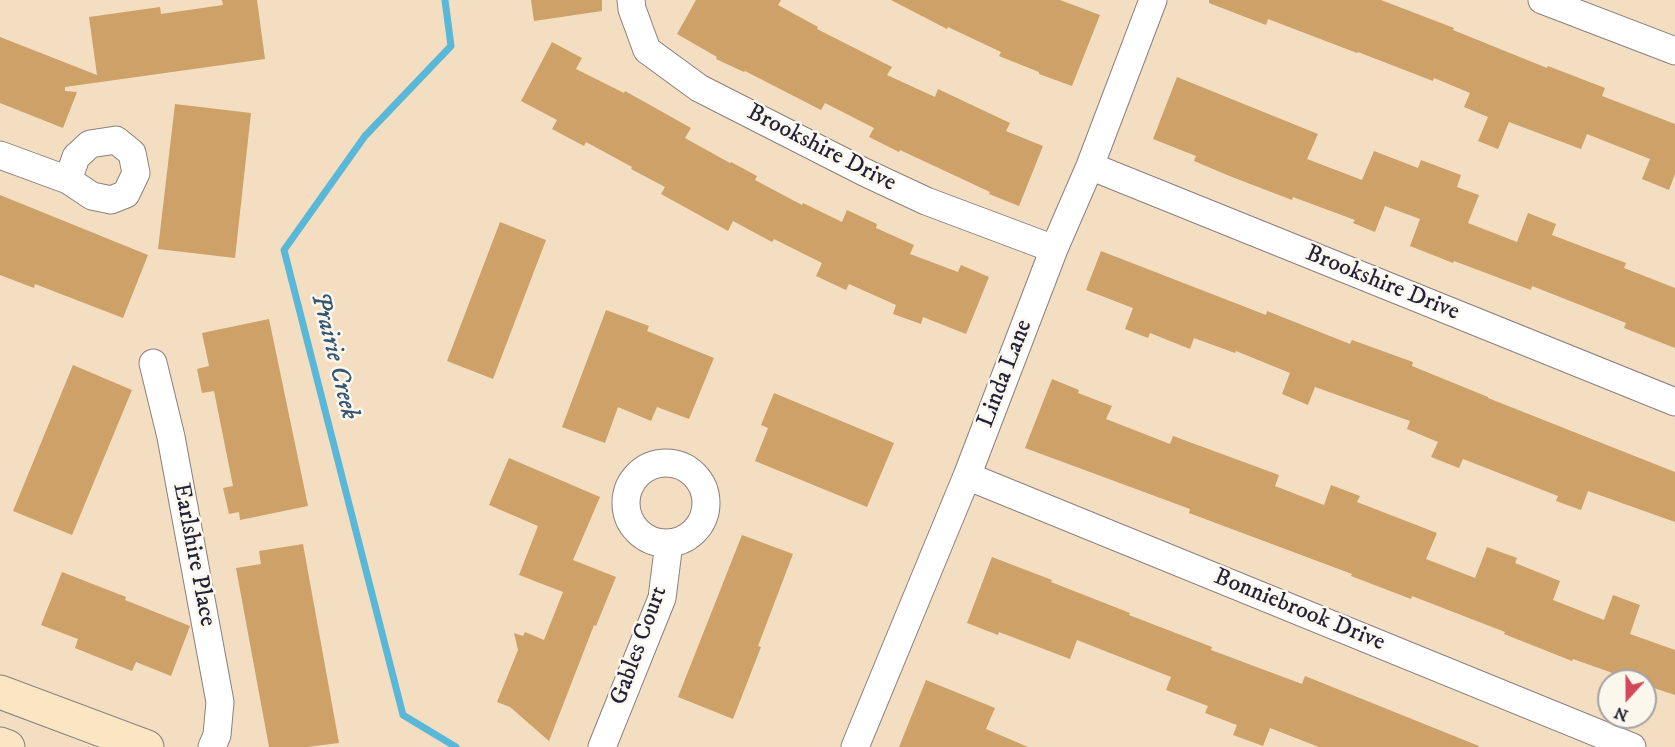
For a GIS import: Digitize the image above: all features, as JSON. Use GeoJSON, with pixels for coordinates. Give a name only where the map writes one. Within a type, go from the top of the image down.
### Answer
{"type":"FeatureCollection","features":[{"type":"Feature","properties":{"kind":"main road"},"geometry":{"type":"LineString","coordinates":[[0,692],[147,747]]}},
{"type":"Feature","properties":{"kind":"main road"},"geometry":{"type":"LineString","coordinates":[[0,744],[8,747]]}},
{"type":"Feature","properties":{"kind":"street","name":"Brookshire Drive"},"geometry":{"type":"LineString","coordinates":[[631,0],[647,50],[699,88],[926,201],[1054,249]]}},
{"type":"Feature","properties":{"kind":"street","name":"Linda Lane"},"geometry":{"type":"LineString","coordinates":[[855,747],[967,476],[1153,0]]}},
{"type":"Feature","properties":{"kind":"street"},"geometry":{"type":"LineString","coordinates":[[1542,0],[1675,51]]}},
{"type":"Feature","properties":{"kind":"street"},"geometry":{"type":"LineString","coordinates":[[0,155],[68,180]]}},
{"type":"Feature","properties":{"kind":"street","name":"Brookshire Drive"},"geometry":{"type":"LineString","coordinates":[[1090,166],[1675,402]]}},
{"type":"Feature","properties":{"kind":"street","name":"Earlshire Place"},"geometry":{"type":"LineString","coordinates":[[153,363],[171,437],[220,702],[218,735],[213,747]]}},
{"type":"Feature","properties":{"kind":"street","name":"Bonniebrook Drive"},"geometry":{"type":"LineString","coordinates":[[967,476],[1632,747]]}},
{"type":"Feature","properties":{"kind":"street","name":"Gables Court"},"geometry":{"type":"LineString","coordinates":[[602,747],[662,598],[669,543]]}},
{"type":"Feature","properties":{"kind":"building"},"geometry":{"type":"Polygon","coordinates":[[[222,0],[257,0],[265,59],[65,87],[65,91],[77,92],[63,128],[0,103],[0,37],[97,75],[89,17],[160,7],[161,14],[223,5],[222,0]]]}},
{"type":"Feature","properties":{"kind":"building"},"geometry":{"type":"Polygon","coordinates":[[[531,0],[602,0],[602,11],[534,21],[531,0]]]}},
{"type":"Feature","properties":{"kind":"building"},"geometry":{"type":"Polygon","coordinates":[[[696,0],[781,0],[778,5],[818,27],[817,29],[892,67],[887,75],[935,97],[938,89],[1010,123],[1006,131],[1043,146],[1019,206],[869,137],[874,128],[825,103],[821,110],[745,71],[716,59],[717,57],[677,34],[696,0]]]}},
{"type":"Feature","properties":{"kind":"building"},"geometry":{"type":"Polygon","coordinates":[[[891,0],[1060,0],[1100,15],[1072,86],[999,56],[1001,52],[948,27],[947,29],[891,0]]]}},
{"type":"Feature","properties":{"kind":"building"},"geometry":{"type":"Polygon","coordinates":[[[1209,0],[1381,0],[1547,68],[1548,66],[1605,88],[1602,96],[1675,124],[1675,174],[1669,190],[1642,179],[1650,159],[1587,134],[1581,149],[1509,122],[1498,149],[1478,141],[1488,117],[1464,107],[1470,93],[1268,19],[1266,25],[1209,3],[1209,0]]]}},
{"type":"Feature","properties":{"kind":"building"},"geometry":{"type":"Polygon","coordinates":[[[552,42],[582,58],[576,69],[624,93],[625,91],[691,128],[685,138],[757,176],[755,180],[802,205],[803,203],[842,222],[847,210],[877,224],[876,228],[914,245],[910,254],[958,272],[961,265],[989,277],[966,334],[923,317],[921,324],[893,314],[896,305],[849,284],[846,290],[816,276],[822,263],[774,239],[772,242],[733,221],[728,231],[661,194],[665,187],[631,169],[632,167],[586,142],[584,146],[552,129],[557,120],[521,101],[552,42]]]}},
{"type":"Feature","properties":{"kind":"building"},"geometry":{"type":"Polygon","coordinates":[[[1177,77],[1318,134],[1307,159],[1362,180],[1374,151],[1418,168],[1421,160],[1461,175],[1457,187],[1479,195],[1468,223],[1517,242],[1528,213],[1556,224],[1552,235],[1626,263],[1624,268],[1675,288],[1675,348],[1624,328],[1626,323],[1532,286],[1531,290],[1410,246],[1420,219],[1385,206],[1375,232],[1353,223],[1355,220],[1293,197],[1292,200],[1232,177],[1194,161],[1196,156],[1153,139],[1177,77]]]}},
{"type":"Feature","properties":{"kind":"building"},"geometry":{"type":"Polygon","coordinates":[[[175,104],[251,113],[235,258],[158,249],[175,104]]]}},
{"type":"Feature","properties":{"kind":"building"},"geometry":{"type":"Polygon","coordinates":[[[0,195],[148,255],[123,318],[35,284],[34,288],[0,275],[0,195]]]}},
{"type":"Feature","properties":{"kind":"building"},"geometry":{"type":"Polygon","coordinates":[[[500,222],[546,240],[493,379],[447,361],[500,222]]]}},
{"type":"Feature","properties":{"kind":"building"},"geometry":{"type":"Polygon","coordinates":[[[1101,251],[1266,315],[1267,311],[1350,344],[1352,340],[1413,362],[1412,366],[1488,398],[1675,472],[1675,522],[1588,491],[1581,510],[1556,501],[1558,496],[1463,459],[1459,468],[1431,457],[1438,442],[1407,429],[1410,421],[1315,387],[1308,405],[1282,394],[1290,373],[1236,351],[1235,353],[1194,338],[1190,349],[1150,333],[1148,338],[1125,329],[1133,308],[1086,290],[1101,251]]]}},
{"type":"Feature","properties":{"kind":"building"},"geometry":{"type":"Polygon","coordinates":[[[606,310],[649,326],[647,331],[714,358],[689,419],[657,407],[651,421],[618,407],[605,443],[562,427],[606,310]]]}},
{"type":"Feature","properties":{"kind":"building"},"geometry":{"type":"Polygon","coordinates":[[[269,319],[308,506],[240,520],[239,512],[229,514],[223,488],[233,486],[214,391],[202,393],[197,369],[209,366],[202,333],[269,319]]]}},
{"type":"Feature","properties":{"kind":"building"},"geometry":{"type":"Polygon","coordinates":[[[73,365],[132,390],[72,535],[13,511],[73,365]]]}},
{"type":"Feature","properties":{"kind":"building"},"geometry":{"type":"Polygon","coordinates":[[[1052,379],[1079,390],[1078,393],[1112,406],[1106,419],[1170,444],[1173,436],[1279,475],[1275,486],[1324,505],[1331,485],[1360,496],[1357,502],[1437,533],[1426,559],[1475,578],[1487,547],[1517,558],[1515,563],[1560,581],[1553,600],[1604,620],[1613,595],[1640,605],[1630,634],[1675,650],[1675,695],[1657,689],[1657,669],[1601,669],[1573,659],[1572,661],[1412,596],[1411,599],[1351,576],[1352,574],[1189,513],[1190,509],[1025,448],[1052,379]]]}},
{"type":"Feature","properties":{"kind":"building"},"geometry":{"type":"Polygon","coordinates":[[[774,393],[894,443],[867,507],[755,461],[768,428],[761,425],[774,393]]]}},
{"type":"Feature","properties":{"kind":"building"},"geometry":{"type":"Polygon","coordinates":[[[509,458],[600,497],[573,560],[616,577],[596,626],[594,625],[549,741],[510,707],[497,702],[518,650],[514,633],[523,636],[525,632],[544,640],[563,592],[519,575],[538,526],[489,505],[509,458]]]}},
{"type":"Feature","properties":{"kind":"building"},"geometry":{"type":"Polygon","coordinates":[[[742,535],[793,554],[733,719],[678,697],[742,535]]]}},
{"type":"Feature","properties":{"kind":"building"},"geometry":{"type":"Polygon","coordinates":[[[303,544],[339,743],[307,747],[269,747],[236,568],[261,564],[259,551],[303,544]]]}},
{"type":"Feature","properties":{"kind":"building"},"geometry":{"type":"Polygon","coordinates":[[[992,557],[1130,613],[1129,615],[1212,647],[1211,650],[1302,684],[1305,676],[1479,746],[1319,747],[1270,728],[1263,746],[1233,735],[1237,725],[1205,713],[1208,706],[1166,690],[1171,677],[1077,640],[1070,659],[999,632],[998,635],[967,623],[992,557]]]}},
{"type":"Feature","properties":{"kind":"building"},"geometry":{"type":"Polygon","coordinates":[[[62,572],[126,597],[125,600],[190,626],[171,676],[136,662],[132,671],[75,648],[78,639],[41,625],[62,572]]]}},
{"type":"Feature","properties":{"kind":"building"},"geometry":{"type":"Polygon","coordinates":[[[926,680],[995,708],[986,729],[1028,747],[899,747],[926,680]]]}},
{"type":"Feature","properties":{"kind":"waterway","name":"Prairie Creek"},"geometry":{"type":"LineString","coordinates":[[445,0],[451,46],[365,136],[284,250],[403,715],[456,747]]}}]}
